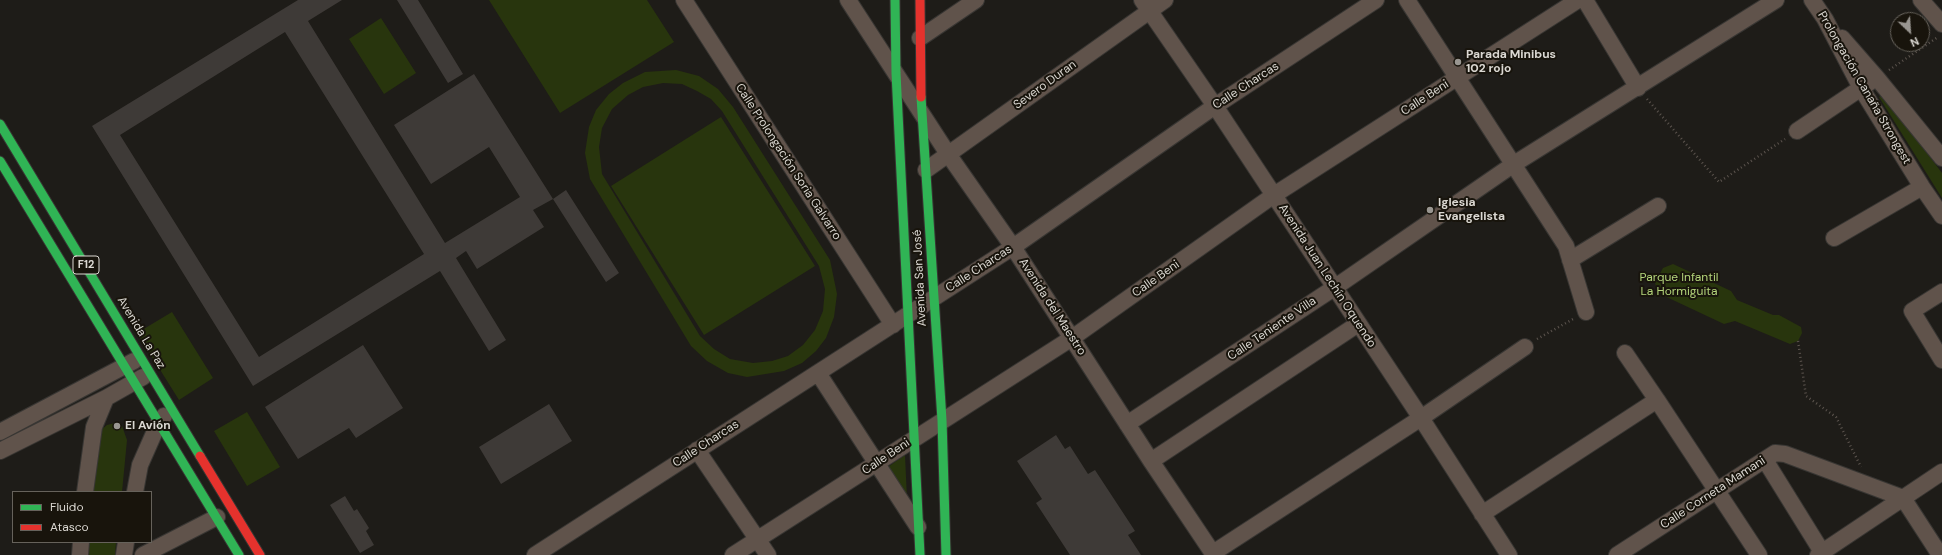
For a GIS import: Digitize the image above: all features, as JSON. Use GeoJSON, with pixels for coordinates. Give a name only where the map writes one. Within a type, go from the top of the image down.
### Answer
{"type":"FeatureCollection","features":[{"type":"Feature","properties":{"kind":"street","name":"Calle Prolongación Soria Galvarro"},"geometry":{"type":"LineString","coordinates":[[684,0],[893,325]]}},
{"type":"Feature","properties":{"kind":"street","name":"Avenida del Maestro"},"geometry":{"type":"LineString","coordinates":[[848,0],[948,154],[1013,247],[1151,461],[1214,554]]}},
{"type":"Feature","properties":{"kind":"street","name":"Avenida San José"},"geometry":{"type":"LineString","coordinates":[[895,0],[896,73],[920,555]]}},
{"type":"Feature","properties":{"kind":"street","name":"Avenida San José"},"geometry":{"type":"LineString","coordinates":[[920,0],[921,112],[926,170],[932,299],[942,420],[946,555]]}},
{"type":"Feature","properties":{"kind":"street"},"geometry":{"type":"LineString","coordinates":[[920,38],[976,0]]}},
{"type":"Feature","properties":{"kind":"street","name":"Severo Duran"},"geometry":{"type":"LineString","coordinates":[[926,170],[1146,5],[1165,0]]}},
{"type":"Feature","properties":{"kind":"street","name":"Calle Charcas"},"geometry":{"type":"LineString","coordinates":[[535,555],[1013,247],[1215,106],[1376,0]]}},
{"type":"Feature","properties":{"kind":"street"},"geometry":{"type":"LineString","coordinates":[[1407,0],[1566,246],[1586,312]]}},
{"type":"Feature","properties":{"kind":"street","name":"Calle Beni"},"geometry":{"type":"LineString","coordinates":[[733,555],[878,464],[942,420],[1072,338],[1274,195],[1578,0]]}},
{"type":"Feature","properties":{"kind":"street"},"geometry":{"type":"LineString","coordinates":[[1585,0],[1638,88]]}},
{"type":"Feature","properties":{"kind":"street","name":"Calle Teniente Villa"},"geometry":{"type":"LineString","coordinates":[[1128,424],[1334,288],[1514,164],[1638,88],[1776,0]]}},
{"type":"Feature","properties":{"kind":"street","name":"Prolongación Canaña Strongest"},"geometry":{"type":"LineString","coordinates":[[1812,0],[1825,19],[1861,88],[1922,187],[1942,216]]}},
{"type":"Feature","properties":{"kind":"street"},"geometry":{"type":"LineString","coordinates":[[1921,0],[1942,24]]}},
{"type":"Feature","properties":{"kind":"street","name":"Avenida Juan Lechín Oquendo"},"geometry":{"type":"LineString","coordinates":[[1146,5],[1215,106],[1421,418],[1508,555]]}},
{"type":"Feature","properties":{"kind":"street"},"geometry":{"type":"LineString","coordinates":[[1825,19],[1877,78],[1942,158]]}},
{"type":"Feature","properties":{"kind":"street"},"geometry":{"type":"LineString","coordinates":[[1796,131],[1877,78]]}},
{"type":"Feature","properties":{"kind":"street","name":"Avenida La Paz"},"geometry":{"type":"LineString","coordinates":[[0,124],[260,555]]}},
{"type":"Feature","properties":{"kind":"street","name":"F12"},"geometry":{"type":"LineString","coordinates":[[0,161],[239,555]]}},
{"type":"Feature","properties":{"kind":"street"},"geometry":{"type":"LineString","coordinates":[[1834,238],[1922,187]]}},
{"type":"Feature","properties":{"kind":"street"},"geometry":{"type":"LineString","coordinates":[[1570,260],[1658,206]]}},
{"type":"Feature","properties":{"kind":"street"},"geometry":{"type":"LineString","coordinates":[[1942,292],[1912,311],[1942,360]]}},
{"type":"Feature","properties":{"kind":"street"},"geometry":{"type":"LineString","coordinates":[[1151,461],[1358,324]]}},
{"type":"Feature","properties":{"kind":"street"},"geometry":{"type":"LineString","coordinates":[[1214,554],[1421,418],[1525,347]]}},
{"type":"Feature","properties":{"kind":"street"},"geometry":{"type":"LineString","coordinates":[[1625,353],[1760,555]]}},
{"type":"Feature","properties":{"kind":"street"},"geometry":{"type":"LineString","coordinates":[[0,432],[125,367],[140,357]]}},
{"type":"Feature","properties":{"kind":"street"},"geometry":{"type":"LineString","coordinates":[[0,451],[106,398],[150,372]]}},
{"type":"Feature","properties":{"kind":"street"},"geometry":{"type":"LineString","coordinates":[[818,373],[919,529]]}},
{"type":"Feature","properties":{"kind":"street"},"geometry":{"type":"LineString","coordinates":[[85,491],[94,427],[106,398]]}},
{"type":"Feature","properties":{"kind":"street"},"geometry":{"type":"LineString","coordinates":[[1482,514],[1657,400]]}},
{"type":"Feature","properties":{"kind":"street"},"geometry":{"type":"LineString","coordinates":[[135,491],[140,465],[159,422],[171,407]]}},
{"type":"Feature","properties":{"kind":"street"},"geometry":{"type":"LineString","coordinates":[[697,450],[768,555]]}},
{"type":"Feature","properties":{"kind":"street","name":"Calle Corneta Mamani"},"geometry":{"type":"LineString","coordinates":[[1617,555],[1775,453],[1785,454],[1870,487],[1903,498]]}},
{"type":"Feature","properties":{"kind":"street"},"geometry":{"type":"LineString","coordinates":[[1765,460],[1820,554],[1942,472]]}},
{"type":"Feature","properties":{"kind":"street"},"geometry":{"type":"LineString","coordinates":[[1903,498],[1940,555]]}},
{"type":"Feature","properties":{"kind":"street"},"geometry":{"type":"LineString","coordinates":[[143,555],[217,517]]}},
{"type":"Feature","properties":{"kind":"street"},"geometry":{"type":"LineString","coordinates":[[80,555],[81,543]]}},
{"type":"Feature","properties":{"kind":"street"},"geometry":{"type":"LineString","coordinates":[[124,555],[126,543]]}},
{"type":"Feature","properties":{"kind":"path"},"geometry":{"type":"LineString","coordinates":[[1877,78],[1942,34]]}},
{"type":"Feature","properties":{"kind":"path"},"geometry":{"type":"LineString","coordinates":[[1638,88],[1719,182],[1796,131]]}},
{"type":"Feature","properties":{"kind":"path"},"geometry":{"type":"LineString","coordinates":[[1525,347],[1586,312]]}},
{"type":"Feature","properties":{"kind":"path"},"geometry":{"type":"LineString","coordinates":[[1798,341],[1806,396],[1836,417],[1870,487]]}},
{"type":"Feature","properties":{"kind":"green space"},"geometry":{"type":"Polygon","coordinates":[[[489,0],[647,0],[674,42],[560,113],[489,0]]]}},
{"type":"Feature","properties":{"kind":"green space"},"geometry":{"type":"Polygon","coordinates":[[[381,18],[416,73],[384,94],[349,39],[381,18]]]}},
{"type":"Feature","properties":{"kind":"green space"},"geometry":{"type":"Polygon","coordinates":[[[676,70],[699,76],[718,89],[733,107],[830,260],[837,294],[834,317],[826,338],[816,351],[802,363],[784,371],[747,377],[728,373],[707,361],[691,346],[590,179],[585,153],[589,127],[596,110],[609,94],[623,83],[645,72],[676,70]],[[663,83],[643,87],[628,95],[612,109],[602,128],[599,147],[602,174],[700,336],[714,349],[730,359],[753,363],[772,361],[788,356],[803,345],[815,330],[823,311],[825,289],[819,266],[722,111],[711,99],[682,84],[663,83]]]}},
{"type":"Feature","properties":{"kind":"green space"},"geometry":{"type":"Polygon","coordinates":[[[1883,95],[1942,173],[1942,198],[1879,97],[1883,95]]]}},
{"type":"Feature","properties":{"kind":"green space"},"geometry":{"type":"Polygon","coordinates":[[[721,117],[815,266],[704,335],[611,186],[721,117]]]}},
{"type":"Feature","properties":{"kind":"green space","name":"Parque Infantil La Hormiguita"},"geometry":{"type":"Polygon","coordinates":[[[1673,264],[1731,291],[1737,300],[1773,315],[1779,315],[1801,327],[1802,333],[1798,341],[1790,344],[1735,321],[1724,324],[1658,293],[1655,283],[1663,268],[1673,264]]]}},
{"type":"Feature","properties":{"kind":"green space"},"geometry":{"type":"Polygon","coordinates":[[[172,312],[213,378],[179,400],[137,333],[172,312]]]}},
{"type":"Feature","properties":{"kind":"green space"},"geometry":{"type":"Polygon","coordinates":[[[247,412],[280,467],[247,486],[214,431],[247,412]]]}},
{"type":"Feature","properties":{"kind":"green space"},"geometry":{"type":"Polygon","coordinates":[[[115,423],[122,426],[127,440],[122,491],[93,491],[101,430],[107,425],[115,423]]]}},
{"type":"Feature","properties":{"kind":"green space"},"geometry":{"type":"Polygon","coordinates":[[[905,455],[907,499],[888,467],[905,455]]]}},
{"type":"Feature","properties":{"kind":"green space"},"geometry":{"type":"Polygon","coordinates":[[[89,543],[116,543],[115,555],[87,555],[89,543]]]}},
{"type":"Feature","properties":{"kind":"building"},"geometry":{"type":"Polygon","coordinates":[[[298,0],[342,0],[308,21],[445,243],[520,197],[489,147],[431,184],[394,125],[474,74],[553,199],[533,210],[544,227],[477,269],[466,251],[456,258],[506,340],[489,351],[440,271],[253,386],[92,126],[298,0]],[[285,32],[120,135],[259,357],[424,254],[285,32]]]}},
{"type":"Feature","properties":{"kind":"building"},"geometry":{"type":"Polygon","coordinates":[[[397,0],[418,0],[463,74],[448,83],[397,0]]]}},
{"type":"Feature","properties":{"kind":"building"},"geometry":{"type":"Polygon","coordinates":[[[566,190],[619,273],[606,282],[553,199],[566,190]]]}},
{"type":"Feature","properties":{"kind":"building"},"geometry":{"type":"Polygon","coordinates":[[[363,345],[403,408],[356,438],[349,428],[298,459],[265,407],[363,345]]]}},
{"type":"Feature","properties":{"kind":"building"},"geometry":{"type":"Polygon","coordinates":[[[549,404],[572,441],[501,484],[479,447],[549,404]]]}},
{"type":"Feature","properties":{"kind":"building"},"geometry":{"type":"Polygon","coordinates":[[[1056,435],[1065,449],[1070,446],[1088,474],[1095,470],[1135,531],[1128,535],[1141,555],[1070,555],[1036,503],[1042,499],[1017,461],[1056,435]]]}},
{"type":"Feature","properties":{"kind":"building"},"geometry":{"type":"Polygon","coordinates":[[[345,496],[354,511],[357,509],[369,528],[366,531],[374,545],[360,553],[330,505],[345,496]]]}},
{"type":"Feature","properties":{"kind":"traffic: fast"},"geometry":{"type":"LineString","coordinates":[[895,0],[896,73],[920,555]]}},
{"type":"Feature","properties":{"kind":"traffic: fast"},"geometry":{"type":"LineString","coordinates":[[921,97],[942,420],[946,555]]}},
{"type":"Feature","properties":{"kind":"traffic: fast"},"geometry":{"type":"LineString","coordinates":[[0,124],[200,456]]}},
{"type":"Feature","properties":{"kind":"traffic: fast"},"geometry":{"type":"LineString","coordinates":[[0,161],[239,555]]}},
{"type":"Feature","properties":{"kind":"traffic: jam"},"geometry":{"type":"LineString","coordinates":[[920,0],[921,97]]}},
{"type":"Feature","properties":{"kind":"traffic: jam"},"geometry":{"type":"LineString","coordinates":[[200,456],[260,555]]}},
{"type":"Feature","properties":{"kind":"place","name":"Parada Minibus 102 rojo"},"geometry":{"type":"Point","coordinates":[1458,62]}},
{"type":"Feature","properties":{"kind":"place","name":"Iglesia Evangelista"},"geometry":{"type":"Point","coordinates":[1430,210]}},
{"type":"Feature","properties":{"kind":"place","name":"El Avión"},"geometry":{"type":"Point","coordinates":[117,426]}}]}
